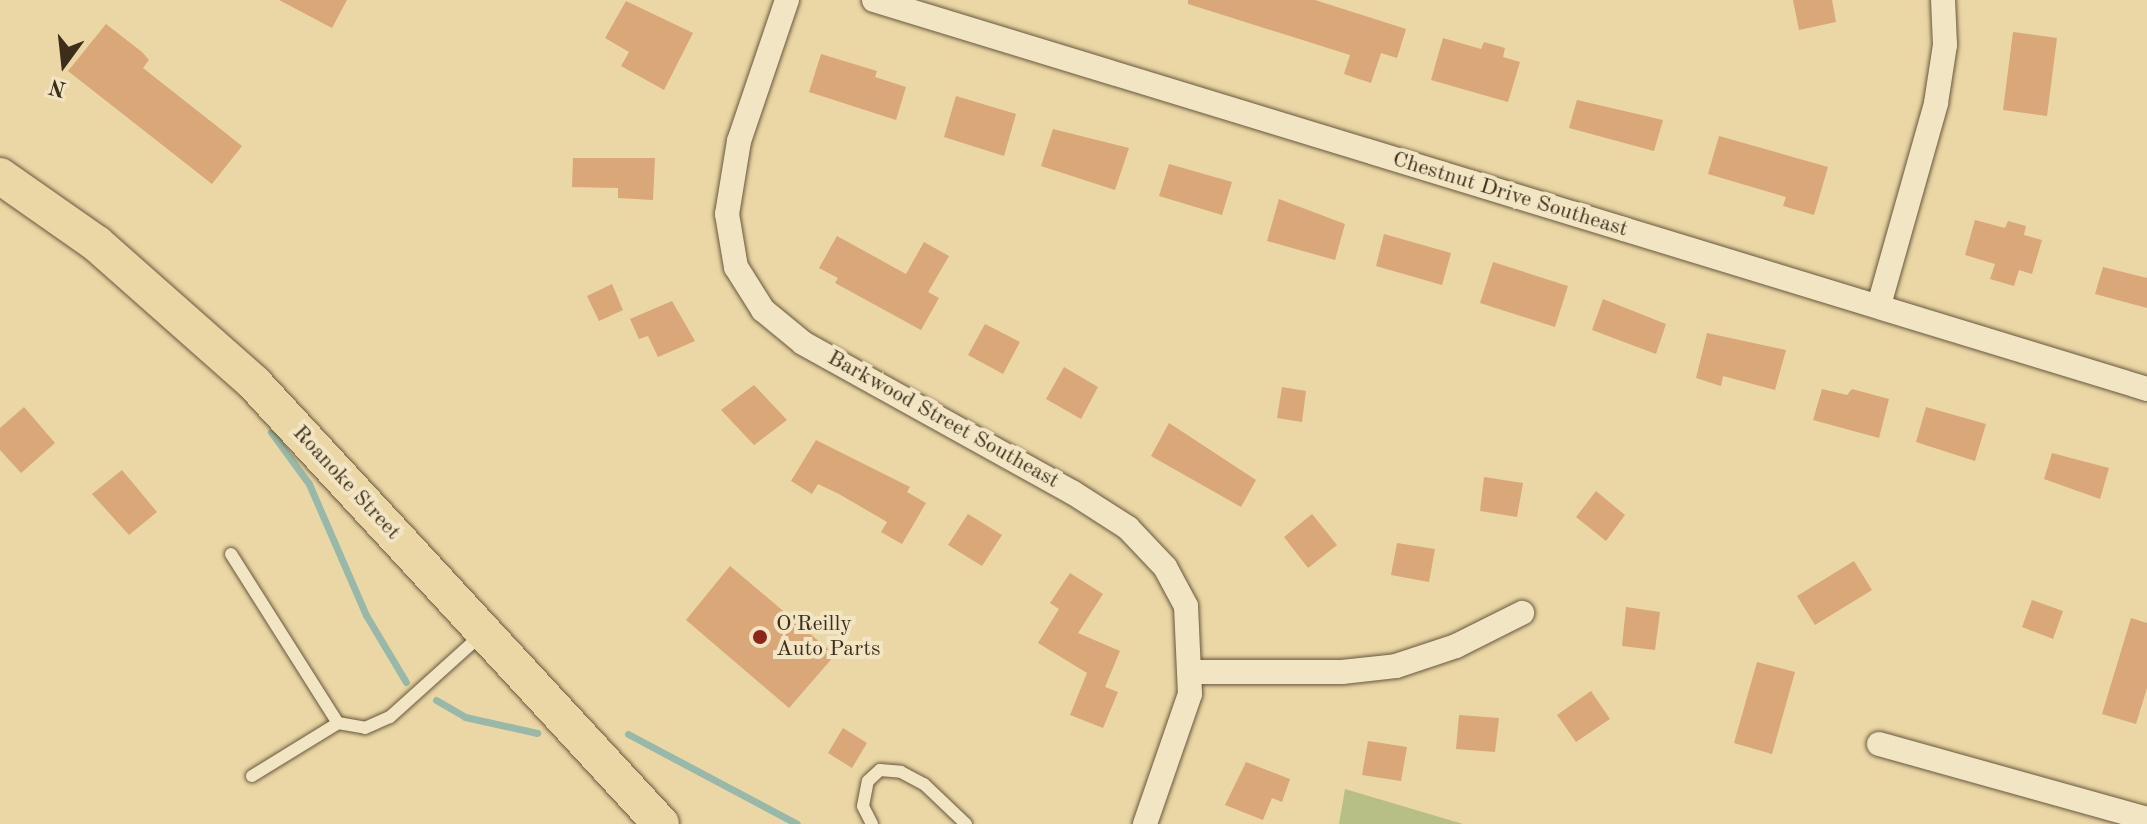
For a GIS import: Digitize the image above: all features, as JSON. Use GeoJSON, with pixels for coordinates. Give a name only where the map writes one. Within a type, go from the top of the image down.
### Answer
{"type":"FeatureCollection","features":[{"type":"Feature","properties":{"kind":"main road","name":"Roanoke Street"},"geometry":{"type":"LineString","coordinates":[[0,176],[97,244],[254,383],[661,824]]}},
{"type":"Feature","properties":{"kind":"street","name":"Barkwood Street Southeast"},"geometry":{"type":"LineString","coordinates":[[787,0],[739,141],[727,214],[743,278],[763,310],[803,343],[1128,528],[1165,567],[1186,606],[1191,672],[1176,742],[1145,824]]}},
{"type":"Feature","properties":{"kind":"street","name":"Chestnut Drive Southeast"},"geometry":{"type":"LineString","coordinates":[[874,0],[2147,389]]}},
{"type":"Feature","properties":{"kind":"street"},"geometry":{"type":"LineString","coordinates":[[1879,305],[1936,103],[1945,45],[1943,0]]}},
{"type":"Feature","properties":{"kind":"street"},"geometry":{"type":"LineString","coordinates":[[1191,672],[1342,672],[1396,666],[1456,646],[1522,613]]}},
{"type":"Feature","properties":{"kind":"street"},"geometry":{"type":"LineString","coordinates":[[1879,744],[2147,819]]}},
{"type":"Feature","properties":{"kind":"lane"},"geometry":{"type":"LineString","coordinates":[[231,554],[338,723]]}},
{"type":"Feature","properties":{"kind":"lane"},"geometry":{"type":"LineString","coordinates":[[252,776],[338,723],[365,728],[390,717],[483,634]]}},
{"type":"Feature","properties":{"kind":"lane"},"geometry":{"type":"LineString","coordinates":[[872,824],[863,806],[868,781],[880,770],[924,784],[966,824]]}},
{"type":"Feature","properties":{"kind":"green space"},"geometry":{"type":"Polygon","coordinates":[[[1345,789],[1463,824],[1339,824],[1345,789]]]}},
{"type":"Feature","properties":{"kind":"building"},"geometry":{"type":"Polygon","coordinates":[[[279,0],[347,0],[332,28],[279,0]]]}},
{"type":"Feature","properties":{"kind":"building"},"geometry":{"type":"Polygon","coordinates":[[[1188,0],[1315,0],[1406,29],[1397,58],[1381,53],[1371,83],[1344,74],[1350,55],[1188,4],[1188,0]]]}},
{"type":"Feature","properties":{"kind":"building"},"geometry":{"type":"Polygon","coordinates":[[[1793,0],[1832,0],[1836,22],[1799,30],[1793,0]]]}},
{"type":"Feature","properties":{"kind":"building"},"geometry":{"type":"Polygon","coordinates":[[[626,1],[693,33],[664,90],[621,66],[629,52],[605,38],[626,1]]]}},
{"type":"Feature","properties":{"kind":"building"},"geometry":{"type":"Polygon","coordinates":[[[106,24],[149,60],[143,68],[242,146],[212,184],[68,71],[106,24]]]}},
{"type":"Feature","properties":{"kind":"building"},"geometry":{"type":"Polygon","coordinates":[[[2013,32],[2057,38],[2047,116],[2003,110],[2013,32]]]}},
{"type":"Feature","properties":{"kind":"building"},"geometry":{"type":"Polygon","coordinates":[[[1443,38],[1481,49],[1484,42],[1505,48],[1503,57],[1520,62],[1508,102],[1431,80],[1443,38]]]}},
{"type":"Feature","properties":{"kind":"building"},"geometry":{"type":"Polygon","coordinates":[[[821,54],[877,71],[875,77],[906,87],[896,120],[809,92],[821,54]]]}},
{"type":"Feature","properties":{"kind":"building"},"geometry":{"type":"Polygon","coordinates":[[[956,96],[1016,114],[1004,156],[944,137],[956,96]]]}},
{"type":"Feature","properties":{"kind":"building"},"geometry":{"type":"Polygon","coordinates":[[[1577,100],[1663,120],[1654,151],[1569,128],[1577,100]]]}},
{"type":"Feature","properties":{"kind":"building"},"geometry":{"type":"Polygon","coordinates":[[[1053,129],[1129,148],[1115,190],[1041,166],[1053,129]]]}},
{"type":"Feature","properties":{"kind":"building"},"geometry":{"type":"Polygon","coordinates":[[[1719,136],[1828,167],[1814,215],[1783,206],[1786,197],[1708,174],[1719,136]]]}},
{"type":"Feature","properties":{"kind":"building"},"geometry":{"type":"Polygon","coordinates":[[[573,158],[655,158],[653,200],[618,198],[618,188],[572,187],[573,158]]]}},
{"type":"Feature","properties":{"kind":"building"},"geometry":{"type":"Polygon","coordinates":[[[1169,164],[1232,182],[1222,215],[1159,196],[1169,164]]]}},
{"type":"Feature","properties":{"kind":"building"},"geometry":{"type":"Polygon","coordinates":[[[1279,199],[1345,224],[1335,260],[1267,241],[1279,199]]]}},
{"type":"Feature","properties":{"kind":"building"},"geometry":{"type":"Polygon","coordinates":[[[1975,220],[2005,228],[2008,221],[2026,226],[2024,235],[2042,240],[2032,274],[2019,270],[2014,286],[1990,279],[1995,264],[1965,255],[1975,220]]]}},
{"type":"Feature","properties":{"kind":"building"},"geometry":{"type":"Polygon","coordinates":[[[1384,234],[1451,253],[1442,285],[1376,266],[1384,234]]]}},
{"type":"Feature","properties":{"kind":"building"},"geometry":{"type":"Polygon","coordinates":[[[837,236],[906,274],[924,242],[949,256],[928,292],[939,298],[921,330],[835,283],[838,278],[819,268],[837,236]]]}},
{"type":"Feature","properties":{"kind":"building"},"geometry":{"type":"Polygon","coordinates":[[[1493,262],[1568,286],[1555,327],[1480,303],[1493,262]]]}},
{"type":"Feature","properties":{"kind":"building"},"geometry":{"type":"Polygon","coordinates":[[[2103,267],[2147,278],[2147,308],[2095,294],[2103,267]]]}},
{"type":"Feature","properties":{"kind":"building"},"geometry":{"type":"Polygon","coordinates":[[[612,284],[623,310],[599,321],[587,296],[612,284]]]}},
{"type":"Feature","properties":{"kind":"building"},"geometry":{"type":"Polygon","coordinates":[[[1603,299],[1666,324],[1656,354],[1592,330],[1603,299]]]}},
{"type":"Feature","properties":{"kind":"building"},"geometry":{"type":"Polygon","coordinates":[[[672,301],[695,341],[658,357],[648,336],[639,339],[630,319],[672,301]]]}},
{"type":"Feature","properties":{"kind":"building"},"geometry":{"type":"Polygon","coordinates":[[[985,324],[1020,342],[1003,374],[968,355],[985,324]]]}},
{"type":"Feature","properties":{"kind":"building"},"geometry":{"type":"Polygon","coordinates":[[[1707,333],[1786,350],[1775,390],[1723,376],[1721,386],[1696,378],[1707,333]]]}},
{"type":"Feature","properties":{"kind":"building"},"geometry":{"type":"Polygon","coordinates":[[[1064,367],[1098,387],[1081,419],[1046,399],[1064,367]]]}},
{"type":"Feature","properties":{"kind":"building"},"geometry":{"type":"Polygon","coordinates":[[[754,385],[787,420],[754,445],[721,410],[754,385]]]}},
{"type":"Feature","properties":{"kind":"building"},"geometry":{"type":"Polygon","coordinates":[[[1282,387],[1306,391],[1302,422],[1277,418],[1282,387]]]}},
{"type":"Feature","properties":{"kind":"building"},"geometry":{"type":"Polygon","coordinates":[[[1822,389],[1847,395],[1852,389],[1889,399],[1879,438],[1813,420],[1822,389]]]}},
{"type":"Feature","properties":{"kind":"building"},"geometry":{"type":"Polygon","coordinates":[[[24,407],[55,443],[21,473],[0,450],[0,428],[24,407]]]}},
{"type":"Feature","properties":{"kind":"building"},"geometry":{"type":"Polygon","coordinates":[[[1926,407],[1986,424],[1975,461],[1916,442],[1926,407]]]}},
{"type":"Feature","properties":{"kind":"building"},"geometry":{"type":"Polygon","coordinates":[[[1169,423],[1256,480],[1241,507],[1151,456],[1169,423]]]}},
{"type":"Feature","properties":{"kind":"building"},"geometry":{"type":"Polygon","coordinates":[[[816,440],[910,487],[907,492],[926,503],[902,544],[881,532],[887,522],[839,494],[818,484],[812,494],[791,481],[816,440]]]}},
{"type":"Feature","properties":{"kind":"building"},"geometry":{"type":"Polygon","coordinates":[[[2052,453],[2109,468],[2100,499],[2044,479],[2052,453]]]}},
{"type":"Feature","properties":{"kind":"building"},"geometry":{"type":"Polygon","coordinates":[[[122,470],[157,512],[129,535],[92,494],[122,470]]]}},
{"type":"Feature","properties":{"kind":"building"},"geometry":{"type":"Polygon","coordinates":[[[1484,477],[1523,483],[1517,517],[1480,511],[1484,477]]]}},
{"type":"Feature","properties":{"kind":"building"},"geometry":{"type":"Polygon","coordinates":[[[1596,491],[1625,515],[1606,541],[1576,517],[1596,491]]]}},
{"type":"Feature","properties":{"kind":"building"},"geometry":{"type":"Polygon","coordinates":[[[968,514],[1002,535],[982,566],[948,545],[968,514]]]}},
{"type":"Feature","properties":{"kind":"building"},"geometry":{"type":"Polygon","coordinates":[[[1312,514],[1337,545],[1308,568],[1284,537],[1312,514]]]}},
{"type":"Feature","properties":{"kind":"building"},"geometry":{"type":"Polygon","coordinates":[[[1397,543],[1435,549],[1429,582],[1391,575],[1397,543]]]}},
{"type":"Feature","properties":{"kind":"building"},"geometry":{"type":"Polygon","coordinates":[[[1854,561],[1872,590],[1815,625],[1797,596],[1854,561]]]}},
{"type":"Feature","properties":{"kind":"building","name":"O'Reilly Auto Parts"},"geometry":{"type":"Polygon","coordinates":[[[730,566],[835,655],[789,708],[686,620],[730,566]]]}},
{"type":"Feature","properties":{"kind":"building"},"geometry":{"type":"Polygon","coordinates":[[[1070,573],[1103,594],[1078,633],[1120,651],[1105,687],[1118,692],[1103,728],[1070,715],[1087,673],[1038,643],[1059,609],[1050,603],[1070,573]]]}},
{"type":"Feature","properties":{"kind":"building"},"geometry":{"type":"Polygon","coordinates":[[[2032,600],[2063,611],[2053,639],[2022,627],[2032,600]]]}},
{"type":"Feature","properties":{"kind":"building"},"geometry":{"type":"Polygon","coordinates":[[[1626,607],[1660,612],[1655,650],[1622,646],[1626,607]]]}},
{"type":"Feature","properties":{"kind":"building"},"geometry":{"type":"Polygon","coordinates":[[[2131,618],[2147,623],[2147,688],[2136,724],[2102,714],[2131,618]]]}},
{"type":"Feature","properties":{"kind":"building"},"geometry":{"type":"Polygon","coordinates":[[[1757,662],[1795,672],[1772,754],[1734,743],[1757,662]]]}},
{"type":"Feature","properties":{"kind":"building"},"geometry":{"type":"Polygon","coordinates":[[[1591,691],[1610,719],[1576,742],[1557,715],[1591,691]]]}},
{"type":"Feature","properties":{"kind":"building"},"geometry":{"type":"Polygon","coordinates":[[[1459,715],[1499,718],[1495,752],[1456,749],[1459,715]]]}},
{"type":"Feature","properties":{"kind":"building"},"geometry":{"type":"Polygon","coordinates":[[[843,728],[867,743],[852,768],[828,753],[843,728]]]}},
{"type":"Feature","properties":{"kind":"building"},"geometry":{"type":"Polygon","coordinates":[[[1368,741],[1407,747],[1401,781],[1362,775],[1368,741]]]}},
{"type":"Feature","properties":{"kind":"building"},"geometry":{"type":"Polygon","coordinates":[[[1246,762],[1290,779],[1282,802],[1272,798],[1263,820],[1225,805],[1246,762]]]}},
{"type":"Feature","properties":{"kind":"waterway"},"geometry":{"type":"LineString","coordinates":[[271,432],[309,484],[366,615],[406,682]]}},
{"type":"Feature","properties":{"kind":"waterway"},"geometry":{"type":"LineString","coordinates":[[436,700],[465,717],[537,733]]}},
{"type":"Feature","properties":{"kind":"waterway"},"geometry":{"type":"LineString","coordinates":[[628,734],[797,824]]}},
{"type":"Feature","properties":{"kind":"place","name":"O'Reilly Auto Parts"},"geometry":{"type":"Point","coordinates":[760,637]}}]}
